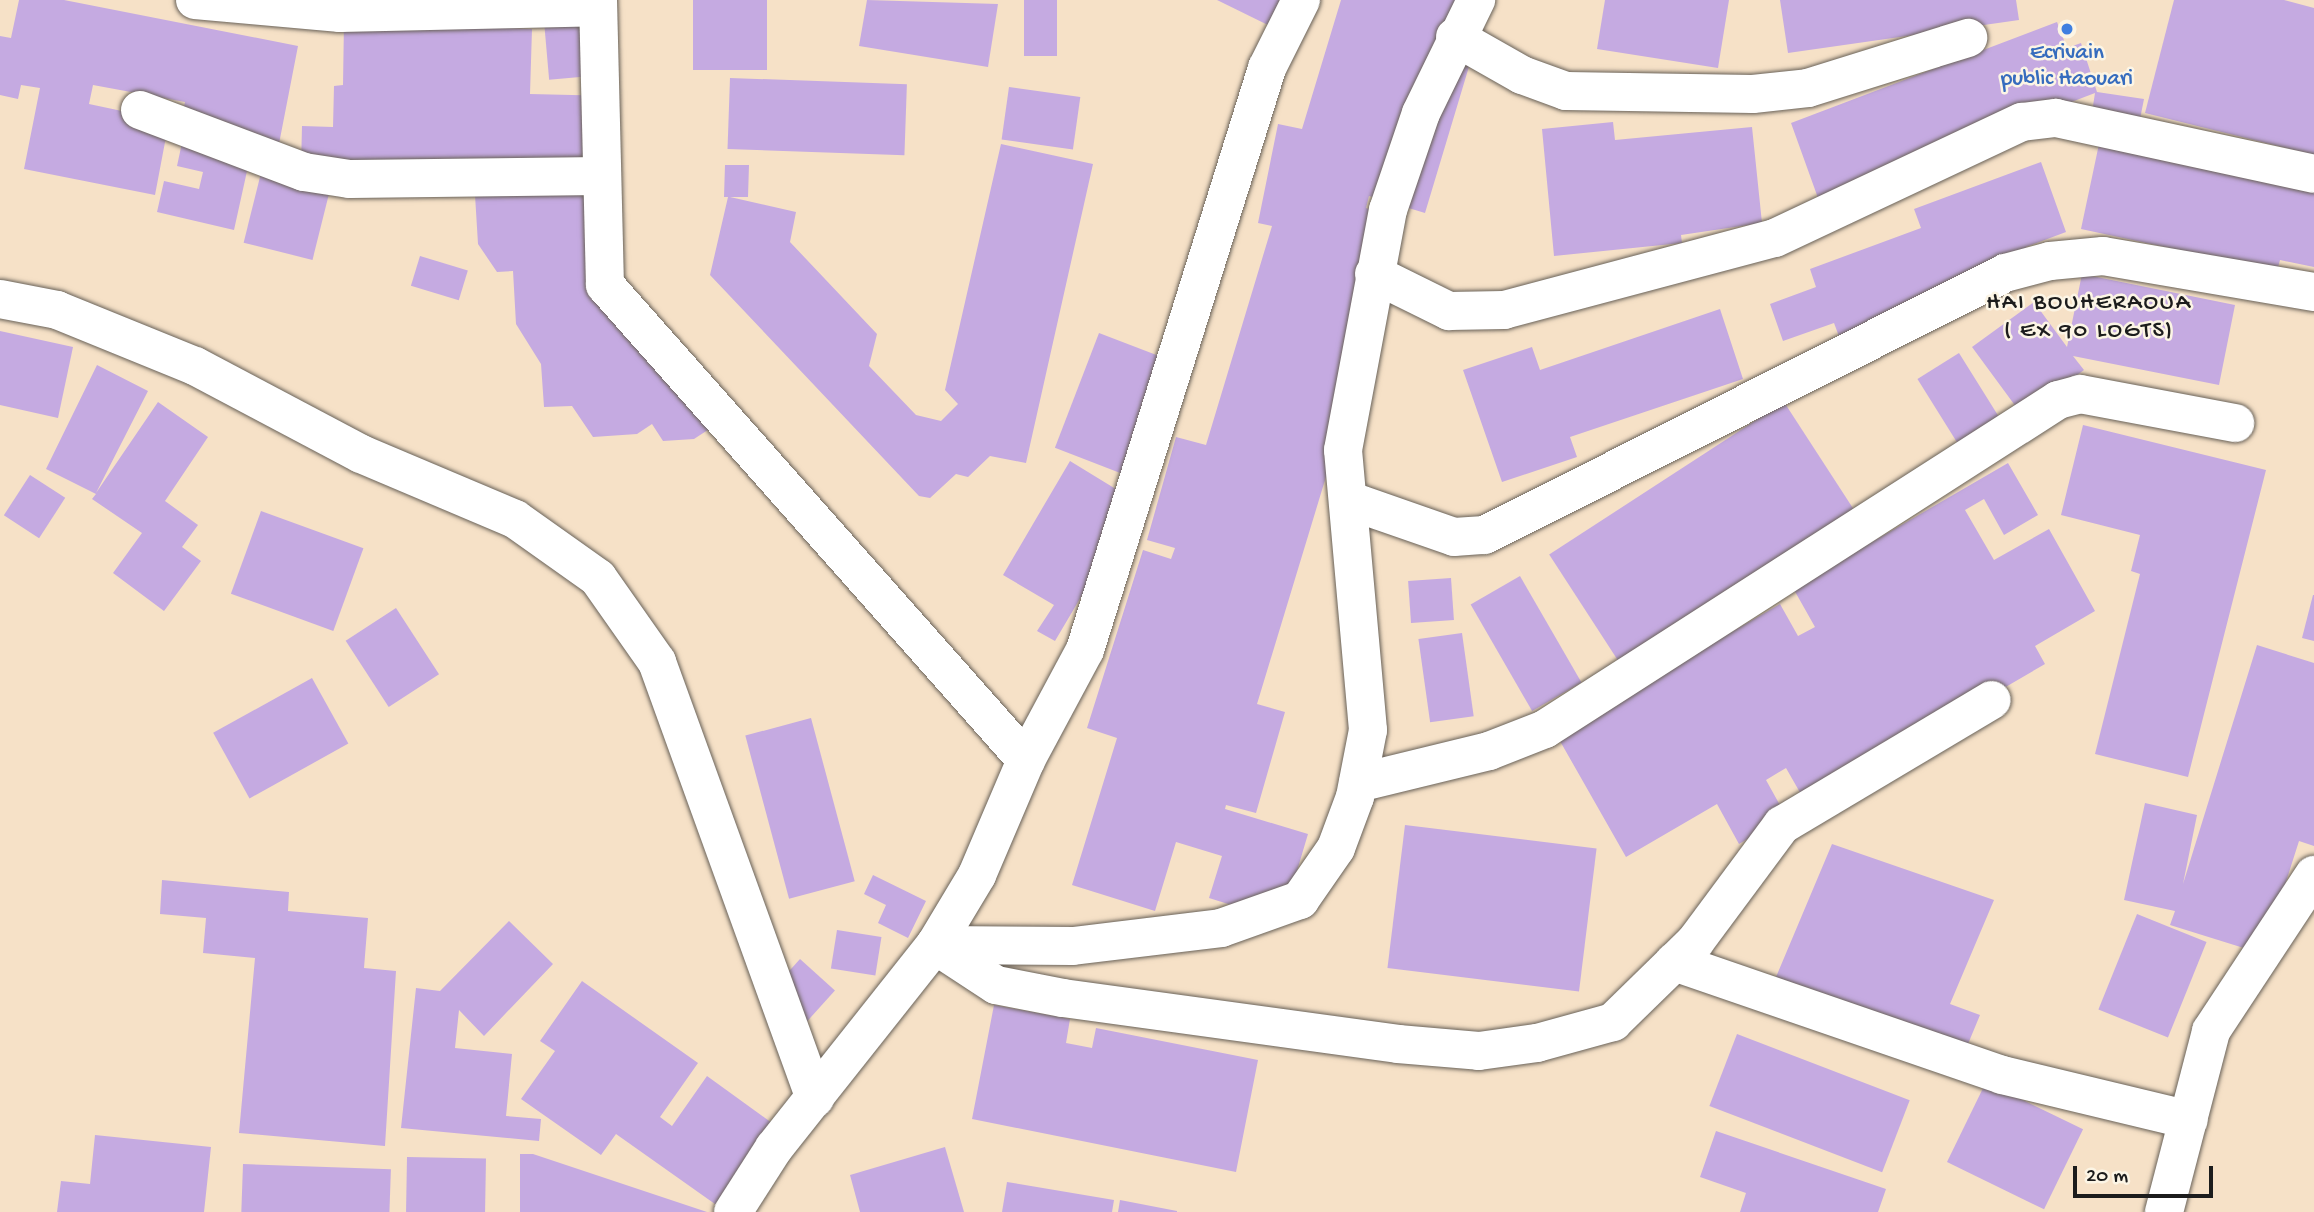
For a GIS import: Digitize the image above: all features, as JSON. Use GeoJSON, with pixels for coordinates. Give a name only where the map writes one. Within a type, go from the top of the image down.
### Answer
{"type":"FeatureCollection","features":[{"type":"Feature","properties":{"kind":"street"},"geometry":{"type":"LineString","coordinates":[[197,0],[340,13],[598,4],[605,285],[1026,760]]}},
{"type":"Feature","properties":{"kind":"street"},"geometry":{"type":"LineString","coordinates":[[733,1212],[774,1149],[935,946],[978,874],[1026,760],[1085,650],[1267,68],[1301,0]]}},
{"type":"Feature","properties":{"kind":"street"},"geometry":{"type":"LineString","coordinates":[[935,946],[1073,946],[1221,928],[1300,900],[1336,848],[1358,783],[1368,730],[1343,450],[1388,209],[1420,113],[1455,37],[1476,0]]}},
{"type":"Feature","properties":{"kind":"street"},"geometry":{"type":"LineString","coordinates":[[1455,37],[1522,75],[1566,91],[1753,94],[1808,88],[1968,38]]}},
{"type":"Feature","properties":{"kind":"street"},"geometry":{"type":"LineString","coordinates":[[140,110],[304,172],[349,179],[602,176]]}},
{"type":"Feature","properties":{"kind":"street"},"geometry":{"type":"LineString","coordinates":[[1374,274],[1449,312],[1504,310],[1774,238],[2022,122],[2056,118],[2314,174]]}},
{"type":"Feature","properties":{"kind":"street"},"geometry":{"type":"LineString","coordinates":[[1349,500],[1454,537],[1485,535],[2005,273],[2050,261],[2103,256],[2314,292]]}},
{"type":"Feature","properties":{"kind":"street"},"geometry":{"type":"LineString","coordinates":[[0,299],[57,310],[195,366],[361,454],[515,519],[598,578],[657,662],[814,1098]]}},
{"type":"Feature","properties":{"kind":"street"},"geometry":{"type":"LineString","coordinates":[[1358,783],[1489,751],[1545,729],[2058,400],[2080,394],[2235,423]]}},
{"type":"Feature","properties":{"kind":"street"},"geometry":{"type":"LineString","coordinates":[[935,946],[996,985],[1063,998],[1479,1051],[1537,1043],[1613,1022],[1695,942],[1782,825],[1992,700]]}},
{"type":"Feature","properties":{"kind":"street"},"geometry":{"type":"LineString","coordinates":[[2164,1212],[2211,1031],[2314,875]]}},
{"type":"Feature","properties":{"kind":"street"},"geometry":{"type":"LineString","coordinates":[[1674,962],[2002,1075],[2189,1120]]}},
{"type":"Feature","properties":{"kind":"building"},"geometry":{"type":"Polygon","coordinates":[[[19,0],[64,0],[298,46],[278,149],[179,129],[185,102],[93,85],[89,104],[169,121],[155,195],[24,169],[40,88],[21,85],[18,99],[0,95],[0,36],[11,38],[19,0]]]}},
{"type":"Feature","properties":{"kind":"building"},"geometry":{"type":"Polygon","coordinates":[[[693,0],[767,0],[767,70],[693,70],[693,0]]]}},
{"type":"Feature","properties":{"kind":"building"},"geometry":{"type":"Polygon","coordinates":[[[867,0],[998,4],[988,67],[859,46],[867,0]]]}},
{"type":"Feature","properties":{"kind":"building"},"geometry":{"type":"Polygon","coordinates":[[[1024,0],[1057,0],[1057,56],[1024,56],[1024,0]]]}},
{"type":"Feature","properties":{"kind":"building"},"geometry":{"type":"Polygon","coordinates":[[[1217,0],[1301,0],[1284,33],[1217,0]]]}},
{"type":"Feature","properties":{"kind":"building"},"geometry":{"type":"Polygon","coordinates":[[[1341,0],[1489,0],[1425,213],[1369,196],[1366,208],[1404,220],[1257,704],[1285,712],[1256,813],[1226,805],[1225,809],[1308,834],[1282,921],[1209,898],[1222,856],[1176,842],[1155,911],[1072,885],[1117,738],[1087,728],[1143,550],[1171,559],[1175,548],[1147,540],[1176,437],[1206,445],[1272,226],[1258,223],[1278,124],[1302,129],[1341,0]]]}},
{"type":"Feature","properties":{"kind":"building"},"geometry":{"type":"Polygon","coordinates":[[[1605,0],[1729,0],[1718,68],[1597,49],[1605,0]]]}},
{"type":"Feature","properties":{"kind":"building"},"geometry":{"type":"Polygon","coordinates":[[[1780,0],[2016,0],[2019,20],[1788,53],[1780,0]]]}},
{"type":"Feature","properties":{"kind":"building"},"geometry":{"type":"Polygon","coordinates":[[[2174,0],[2284,0],[2314,8],[2314,155],[2145,113],[2174,0]]]}},
{"type":"Feature","properties":{"kind":"building"},"geometry":{"type":"Polygon","coordinates":[[[589,19],[594,76],[549,80],[544,23],[589,19]]]}},
{"type":"Feature","properties":{"kind":"building"},"geometry":{"type":"Polygon","coordinates":[[[344,21],[532,29],[530,94],[614,96],[612,171],[301,167],[302,126],[333,127],[334,86],[343,85],[344,21]]]}},
{"type":"Feature","properties":{"kind":"building"},"geometry":{"type":"Polygon","coordinates":[[[2057,22],[2067,48],[2081,43],[2097,92],[2144,99],[2140,119],[2092,112],[2095,93],[1818,198],[1791,123],[2057,22]]]}},
{"type":"Feature","properties":{"kind":"building"},"geometry":{"type":"Polygon","coordinates":[[[730,78],[907,84],[904,155],[728,149],[730,78]]]}},
{"type":"Feature","properties":{"kind":"building"},"geometry":{"type":"Polygon","coordinates":[[[1009,87],[1080,97],[1073,150],[1002,139],[1009,87]]]}},
{"type":"Feature","properties":{"kind":"building"},"geometry":{"type":"Polygon","coordinates":[[[1613,122],[1615,140],[1752,127],[1762,223],[1681,235],[1682,243],[1554,256],[1542,129],[1613,122]]]}},
{"type":"Feature","properties":{"kind":"building"},"geometry":{"type":"Polygon","coordinates":[[[183,138],[251,153],[234,230],[157,212],[164,181],[199,189],[203,172],[177,166],[183,138]]]}},
{"type":"Feature","properties":{"kind":"building"},"geometry":{"type":"Polygon","coordinates":[[[1001,144],[1093,164],[1026,463],[990,456],[968,477],[956,474],[930,498],[919,496],[710,275],[728,197],[724,197],[725,165],[749,165],[748,197],[730,197],[796,212],[790,242],[877,334],[869,366],[916,415],[941,421],[958,404],[945,390],[1001,144]]]}},
{"type":"Feature","properties":{"kind":"building"},"geometry":{"type":"Polygon","coordinates":[[[2099,144],[2314,189],[2314,267],[2280,260],[2277,271],[2081,229],[2099,144]]]}},
{"type":"Feature","properties":{"kind":"building"},"geometry":{"type":"Polygon","coordinates":[[[2041,162],[2066,232],[2026,247],[2034,269],[1840,339],[1834,323],[1783,341],[1770,304],[1816,287],[1810,269],[1921,228],[1914,209],[2041,162]]]}},
{"type":"Feature","properties":{"kind":"building"},"geometry":{"type":"Polygon","coordinates":[[[262,169],[331,186],[313,260],[244,243],[262,169]]]}},
{"type":"Feature","properties":{"kind":"building"},"geometry":{"type":"Polygon","coordinates":[[[612,187],[616,266],[720,422],[694,439],[663,441],[652,424],[637,434],[593,437],[572,406],[544,407],[541,364],[516,324],[513,271],[497,272],[478,244],[475,195],[612,187]]]}},
{"type":"Feature","properties":{"kind":"building"},"geometry":{"type":"Polygon","coordinates":[[[420,256],[468,271],[459,300],[411,286],[420,256]]]}},
{"type":"Feature","properties":{"kind":"building"},"geometry":{"type":"Polygon","coordinates":[[[2082,274],[2235,305],[2219,385],[2073,356],[2084,370],[2022,415],[1972,347],[2034,302],[2067,347],[2082,274]]]}},
{"type":"Feature","properties":{"kind":"building"},"geometry":{"type":"Polygon","coordinates":[[[1720,309],[1743,379],[1570,437],[1577,457],[1502,482],[1463,370],[1532,347],[1540,370],[1720,309]]]}},
{"type":"Feature","properties":{"kind":"building"},"geometry":{"type":"Polygon","coordinates":[[[0,331],[73,347],[58,418],[0,405],[0,331]]]}},
{"type":"Feature","properties":{"kind":"building"},"geometry":{"type":"Polygon","coordinates":[[[1099,333],[1166,359],[1122,474],[1055,448],[1099,333]]]}},
{"type":"Feature","properties":{"kind":"building"},"geometry":{"type":"Polygon","coordinates":[[[1959,353],[2004,424],[1962,450],[1917,379],[1959,353]]]}},
{"type":"Feature","properties":{"kind":"building"},"geometry":{"type":"Polygon","coordinates":[[[97,365],[148,391],[96,493],[158,402],[208,437],[165,501],[198,525],[182,547],[201,561],[164,611],[113,573],[142,533],[92,499],[96,494],[46,469],[97,365]]]}},
{"type":"Feature","properties":{"kind":"building"},"geometry":{"type":"Polygon","coordinates":[[[1784,402],[1858,515],[1623,668],[1549,554],[1784,402]]]}},
{"type":"Feature","properties":{"kind":"building"},"geometry":{"type":"Polygon","coordinates":[[[2083,425],[2266,470],[2188,777],[2095,754],[2140,574],[2131,571],[2140,535],[2061,515],[2083,425]]]}},
{"type":"Feature","properties":{"kind":"building"},"geometry":{"type":"Polygon","coordinates":[[[1070,461],[1137,502],[1055,641],[1037,631],[1054,605],[1003,575],[1070,461]]]}},
{"type":"Feature","properties":{"kind":"building"},"geometry":{"type":"Polygon","coordinates":[[[2008,463],[2038,515],[2004,535],[1984,499],[1965,510],[1994,560],[2049,529],[2095,611],[2035,646],[2045,664],[1806,803],[1786,768],[1766,780],[1786,816],[1739,844],[1717,804],[1626,857],[1556,734],[1780,604],[1798,636],[1815,627],[1793,588],[2008,463]]]}},
{"type":"Feature","properties":{"kind":"building"},"geometry":{"type":"Polygon","coordinates":[[[30,475],[65,498],[39,538],[4,515],[30,475]]]}},
{"type":"Feature","properties":{"kind":"building"},"geometry":{"type":"Polygon","coordinates":[[[261,511],[363,548],[333,631],[231,594],[261,511]]]}},
{"type":"Feature","properties":{"kind":"building"},"geometry":{"type":"Polygon","coordinates":[[[1520,576],[1582,683],[1532,711],[1471,604],[1520,576]]]}},
{"type":"Feature","properties":{"kind":"building"},"geometry":{"type":"Polygon","coordinates":[[[1451,578],[1454,620],[1411,623],[1408,581],[1451,578]]]}},
{"type":"Feature","properties":{"kind":"building"},"geometry":{"type":"Polygon","coordinates":[[[2314,595],[2314,641],[2302,638],[2314,595]]]}},
{"type":"Feature","properties":{"kind":"building"},"geometry":{"type":"Polygon","coordinates":[[[396,608],[439,674],[389,707],[346,641],[396,608]]]}},
{"type":"Feature","properties":{"kind":"building"},"geometry":{"type":"Polygon","coordinates":[[[1462,633],[1474,716],[1430,722],[1418,639],[1462,633]]]}},
{"type":"Feature","properties":{"kind":"building"},"geometry":{"type":"Polygon","coordinates":[[[2257,645],[2314,663],[2314,846],[2299,841],[2263,954],[2170,925],[2175,911],[2124,900],[2145,803],[2197,815],[2183,884],[2257,645]]]}},
{"type":"Feature","properties":{"kind":"building"},"geometry":{"type":"Polygon","coordinates":[[[312,678],[348,744],[250,798],[213,733],[312,678]]]}},
{"type":"Feature","properties":{"kind":"building"},"geometry":{"type":"Polygon","coordinates":[[[811,718],[855,881],[789,899],[745,736],[811,718]]]}},
{"type":"Feature","properties":{"kind":"building"},"geometry":{"type":"Polygon","coordinates":[[[1405,825],[1597,849],[1579,991],[1387,968],[1405,825]]]}},
{"type":"Feature","properties":{"kind":"building"},"geometry":{"type":"Polygon","coordinates":[[[1832,844],[1994,900],[1950,1004],[1980,1015],[1968,1044],[1776,977],[1832,844]]]}},
{"type":"Feature","properties":{"kind":"building"},"geometry":{"type":"Polygon","coordinates":[[[873,875],[926,901],[908,938],[878,923],[886,905],[864,894],[873,875]]]}},
{"type":"Feature","properties":{"kind":"building"},"geometry":{"type":"Polygon","coordinates":[[[162,880],[289,892],[288,911],[368,918],[364,968],[396,971],[385,1146],[239,1133],[255,958],[203,953],[206,918],[160,914],[162,880]]]}},
{"type":"Feature","properties":{"kind":"building"},"geometry":{"type":"Polygon","coordinates":[[[2137,914],[2207,942],[2168,1038],[2098,1009],[2137,914]]]}},
{"type":"Feature","properties":{"kind":"building"},"geometry":{"type":"Polygon","coordinates":[[[509,921],[553,964],[484,1036],[459,1010],[455,1048],[512,1054],[506,1116],[541,1119],[539,1141],[401,1128],[416,988],[440,991],[509,921]]]}},
{"type":"Feature","properties":{"kind":"building"},"geometry":{"type":"Polygon","coordinates":[[[837,930],[881,937],[875,976],[831,969],[837,930]]]}},
{"type":"Feature","properties":{"kind":"building"},"geometry":{"type":"Polygon","coordinates":[[[800,959],[835,990],[803,1025],[769,994],[800,959]]]}},
{"type":"Feature","properties":{"kind":"building"},"geometry":{"type":"Polygon","coordinates":[[[582,981],[698,1063],[660,1117],[672,1126],[707,1076],[779,1128],[722,1209],[616,1134],[601,1155],[521,1099],[555,1051],[540,1041],[582,981]]]}},
{"type":"Feature","properties":{"kind":"building"},"geometry":{"type":"Polygon","coordinates":[[[994,1005],[1070,1019],[1066,1043],[1092,1048],[1096,1028],[1258,1060],[1236,1172],[972,1119],[994,1005]]]}},
{"type":"Feature","properties":{"kind":"building"},"geometry":{"type":"Polygon","coordinates":[[[1737,1034],[1910,1100],[1882,1172],[1709,1106],[1737,1034]]]}},
{"type":"Feature","properties":{"kind":"building"},"geometry":{"type":"Polygon","coordinates":[[[1986,1082],[2083,1129],[2044,1209],[1947,1162],[1986,1082]]]}},
{"type":"Feature","properties":{"kind":"building"},"geometry":{"type":"Polygon","coordinates":[[[1716,1131],[1886,1189],[1878,1212],[1740,1212],[1746,1193],[1700,1177],[1716,1131]]]}},
{"type":"Feature","properties":{"kind":"building"},"geometry":{"type":"Polygon","coordinates":[[[95,1135],[211,1147],[204,1212],[57,1212],[61,1181],[90,1184],[95,1135]]]}},
{"type":"Feature","properties":{"kind":"building"},"geometry":{"type":"Polygon","coordinates":[[[945,1147],[964,1212],[860,1212],[850,1175],[945,1147]]]}},
{"type":"Feature","properties":{"kind":"building"},"geometry":{"type":"Polygon","coordinates":[[[520,1154],[533,1154],[707,1212],[520,1212],[520,1154]]]}},
{"type":"Feature","properties":{"kind":"building"},"geometry":{"type":"Polygon","coordinates":[[[407,1157],[486,1158],[485,1212],[406,1212],[407,1157]]]}},
{"type":"Feature","properties":{"kind":"building"},"geometry":{"type":"Polygon","coordinates":[[[243,1164],[391,1169],[389,1212],[241,1212],[243,1164]]]}},
{"type":"Feature","properties":{"kind":"building"},"geometry":{"type":"Polygon","coordinates":[[[1007,1182],[1114,1200],[1112,1212],[1002,1212],[1007,1182]]]}},
{"type":"Feature","properties":{"kind":"building"},"geometry":{"type":"Polygon","coordinates":[[[1120,1200],[1177,1211],[1177,1212],[1118,1212],[1120,1200]]]}},
{"type":"Feature","properties":{"kind":"place","name":"Ecrivain public Haouari"},"geometry":{"type":"Point","coordinates":[2067,29]}},
{"type":"Feature","properties":{"kind":"district","name":"HAI BOUHERAOUA ( EX 90 LOGTS)"},"geometry":{"type":"Point","coordinates":[2089,318]}}]}
